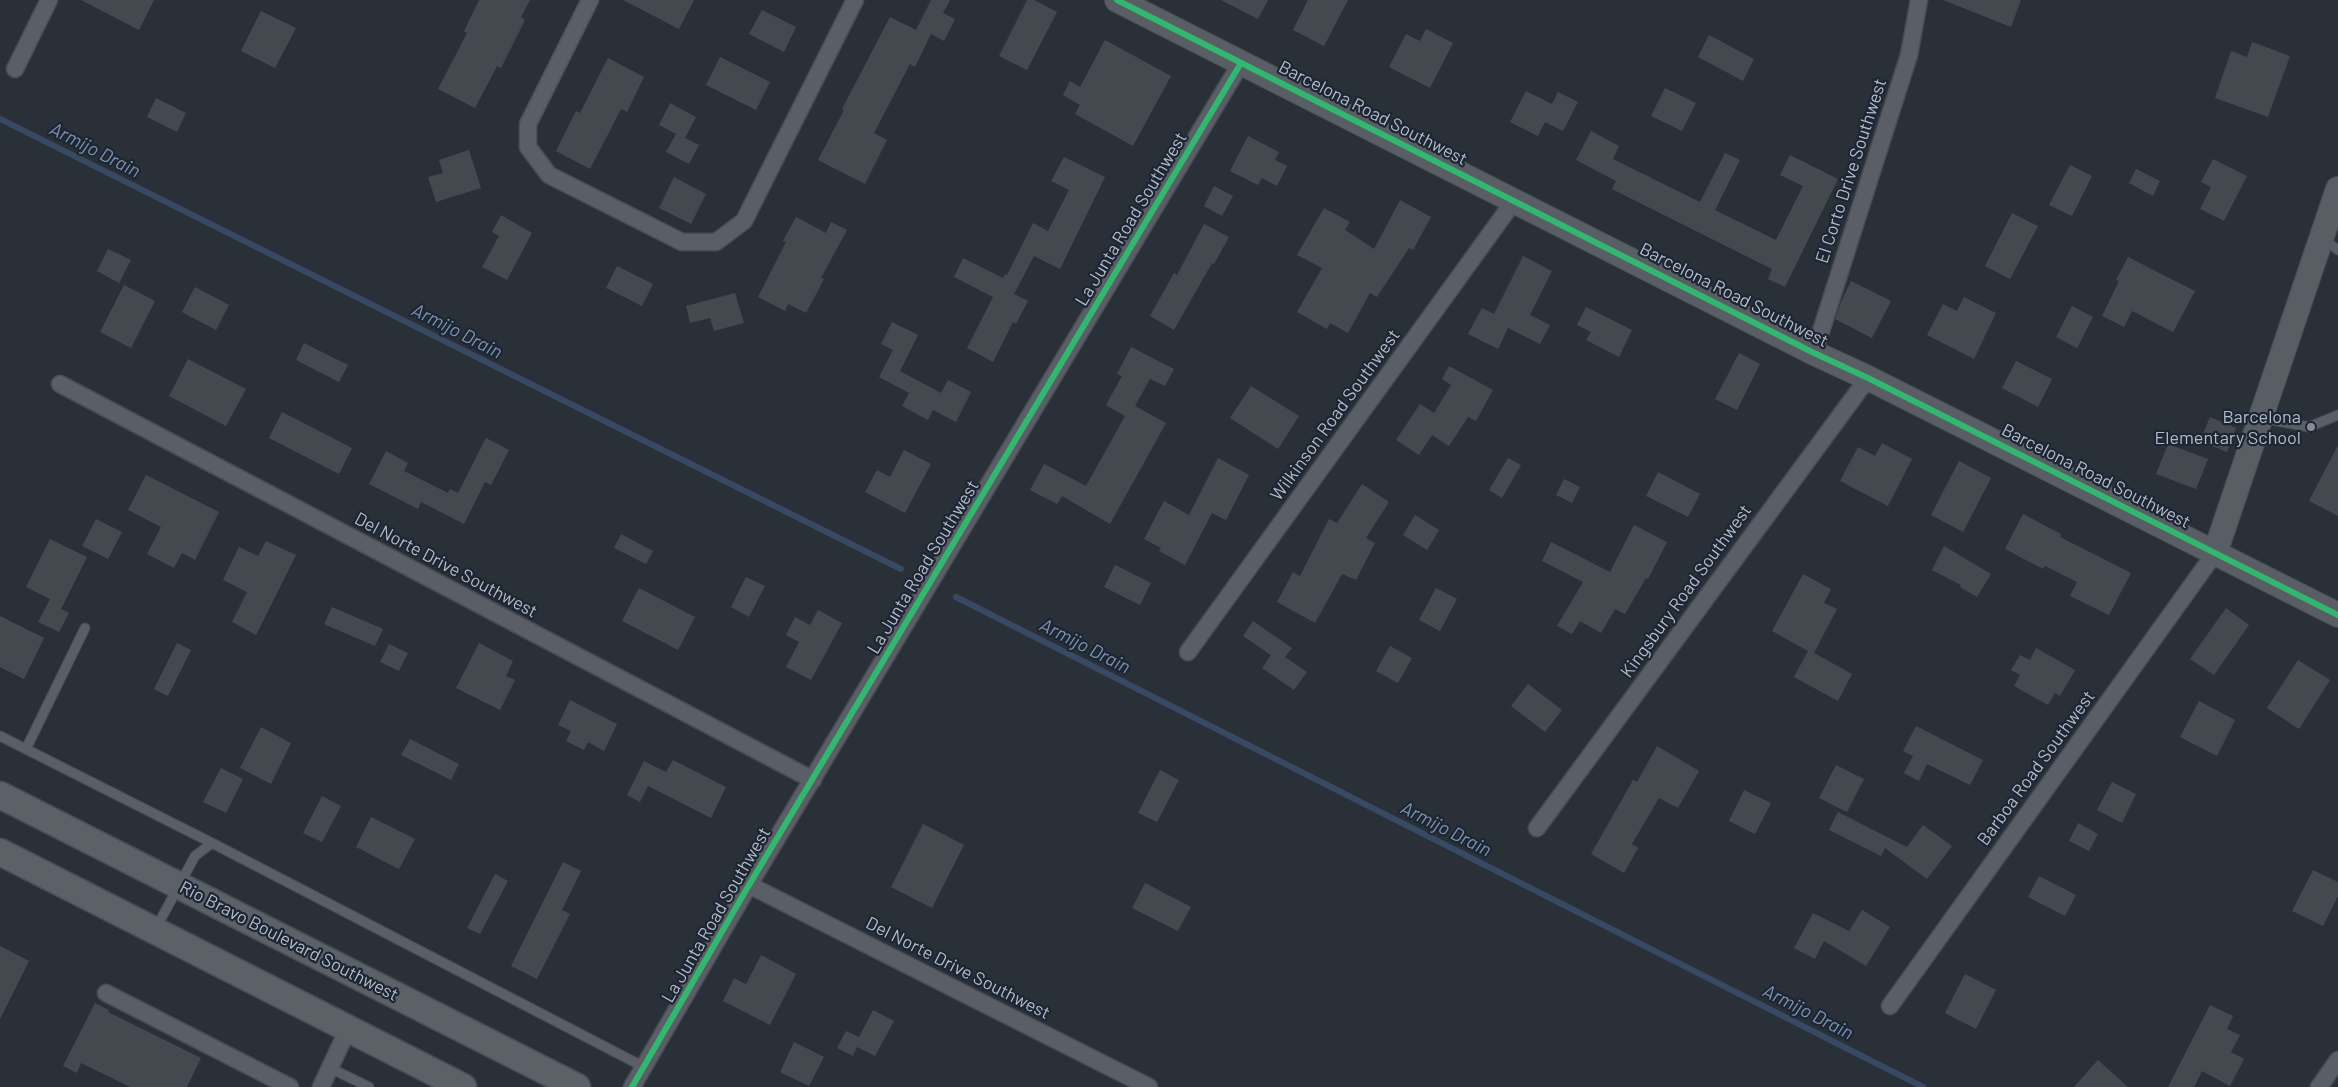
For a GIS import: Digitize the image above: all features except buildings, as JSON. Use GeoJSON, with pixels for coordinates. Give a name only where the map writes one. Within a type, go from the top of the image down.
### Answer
{"type":"FeatureCollection","features":[{"type":"Feature","properties":{"kind":"main road","name":"Rio Bravo Boulevard Southwest"},"geometry":{"type":"LineString","coordinates":[[0,795],[577,1087]]}},
{"type":"Feature","properties":{"kind":"main road"},"geometry":{"type":"LineString","coordinates":[[0,852],[463,1087]]}},
{"type":"Feature","properties":{"kind":"street"},"geometry":{"type":"LineString","coordinates":[[15,69],[49,0]]}},
{"type":"Feature","properties":{"kind":"street"},"geometry":{"type":"LineString","coordinates":[[590,0],[528,124],[528,147],[549,175],[682,242],[716,242],[744,222],[855,0]]}},
{"type":"Feature","properties":{"kind":"street","name":"Barcelona Road Southwest"},"geometry":{"type":"LineString","coordinates":[[1118,0],[1814,353],[1868,378],[2338,615]]}},
{"type":"Feature","properties":{"kind":"street","name":"El Corto Drive Southwest"},"geometry":{"type":"LineString","coordinates":[[1814,353],[1909,55],[1919,0]]}},
{"type":"Feature","properties":{"kind":"street","name":"La Junta Road Southwest"},"geometry":{"type":"LineString","coordinates":[[632,1087],[749,885],[1241,63]]}},
{"type":"Feature","properties":{"kind":"street"},"geometry":{"type":"LineString","coordinates":[[2215,553],[2261,418],[2330,244],[2338,189]]}},
{"type":"Feature","properties":{"kind":"street","name":"Wilkinson Road Southwest"},"geometry":{"type":"LineString","coordinates":[[1188,652],[1514,201]]}},
{"type":"Feature","properties":{"kind":"street","name":"Kingsbury Road Southwest"},"geometry":{"type":"LineString","coordinates":[[1537,828],[1868,378]]}},
{"type":"Feature","properties":{"kind":"street","name":"Del Norte Drive Southwest"},"geometry":{"type":"LineString","coordinates":[[60,384],[813,780]]}},
{"type":"Feature","properties":{"kind":"street","name":"Barboa Road Southwest"},"geometry":{"type":"LineString","coordinates":[[1890,1006],[2215,553]]}},
{"type":"Feature","properties":{"kind":"street","name":"Del Norte Drive Southwest"},"geometry":{"type":"LineString","coordinates":[[749,885],[1149,1087]]}},
{"type":"Feature","properties":{"kind":"street"},"geometry":{"type":"LineString","coordinates":[[106,993],[290,1087]]}},
{"type":"Feature","properties":{"kind":"street"},"geometry":{"type":"LineString","coordinates":[[321,1087],[348,1029]]}},
{"type":"Feature","properties":{"kind":"street"},"geometry":{"type":"LineString","coordinates":[[2319,1087],[2338,1060]]}},
{"type":"Feature","properties":{"kind":"lane"},"geometry":{"type":"LineString","coordinates":[[2261,418],[2309,427],[2338,415]]}},
{"type":"Feature","properties":{"kind":"lane"},"geometry":{"type":"LineString","coordinates":[[26,750],[85,628]]}},
{"type":"Feature","properties":{"kind":"lane"},"geometry":{"type":"LineString","coordinates":[[0,736],[212,843],[644,1067]]}},
{"type":"Feature","properties":{"kind":"lane"},"geometry":{"type":"LineString","coordinates":[[155,930],[195,856],[212,843]]}},
{"type":"Feature","properties":{"kind":"lane"},"geometry":{"type":"LineString","coordinates":[[330,1068],[369,1087]]}},
{"type":"Feature","properties":{"kind":"waterway","name":"Armijo Drain"},"geometry":{"type":"LineString","coordinates":[[0,119],[901,569]]}},
{"type":"Feature","properties":{"kind":"waterway","name":"Armijo Drain"},"geometry":{"type":"LineString","coordinates":[[956,597],[1923,1087]]}},
{"type":"Feature","properties":{"kind":"cycle path"},"geometry":{"type":"LineString","coordinates":[[1117,0],[1814,353],[1868,378],[2338,615]]}},
{"type":"Feature","properties":{"kind":"cycle path"},"geometry":{"type":"LineString","coordinates":[[632,1087],[749,885],[1241,63]]}},
{"type":"Feature","properties":{"kind":"place","name":"Barcelona Elementary School"},"geometry":{"type":"Point","coordinates":[2311,427]}}]}
